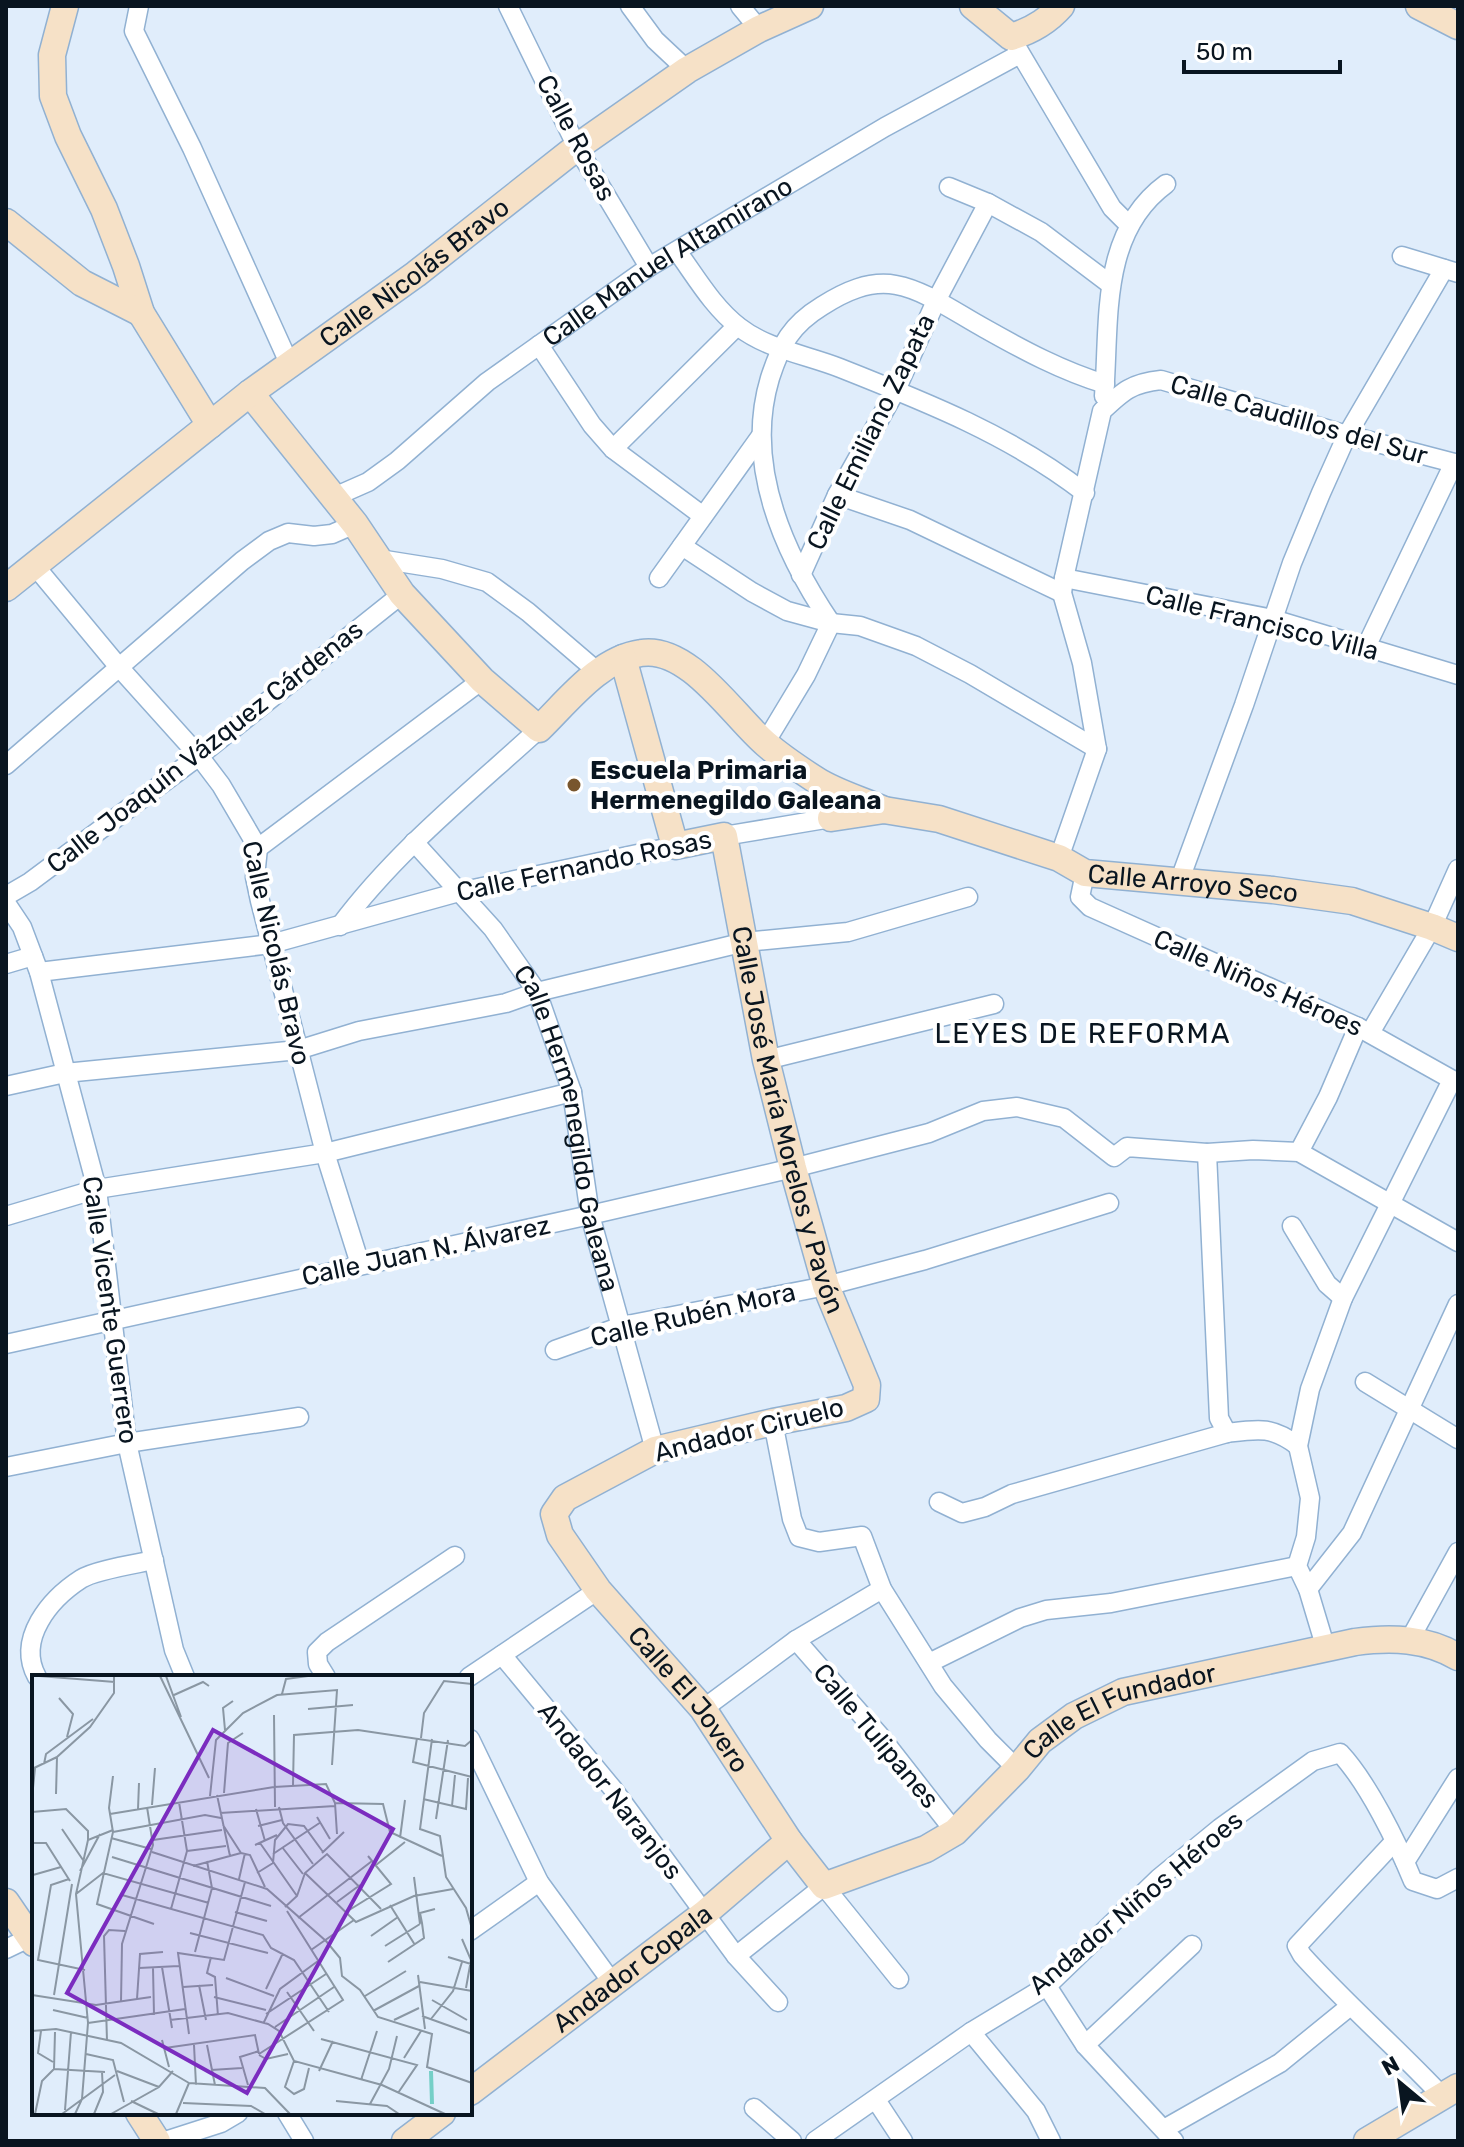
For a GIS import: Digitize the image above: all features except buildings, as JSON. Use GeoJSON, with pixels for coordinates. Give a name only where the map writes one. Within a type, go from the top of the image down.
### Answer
{"type":"FeatureCollection","features":[{"type":"Feature","properties":{"kind":"street"},"geometry":{"type":"LineString","coordinates":[[65,6],[52,55],[53,96],[68,136],[104,209],[141,313],[210,425]]}},
{"type":"Feature","properties":{"kind":"street"},"geometry":{"type":"LineString","coordinates":[[139,6],[134,31],[192,148],[289,363]]}},
{"type":"Feature","properties":{"kind":"street","name":"Calle Rosas"},"geometry":{"type":"LineString","coordinates":[[508,6],[577,147],[649,267]]}},
{"type":"Feature","properties":{"kind":"street"},"geometry":{"type":"LineString","coordinates":[[630,6],[655,40],[687,70]]}},
{"type":"Feature","properties":{"kind":"street"},"geometry":{"type":"LineString","coordinates":[[740,6],[759,29]]}},
{"type":"Feature","properties":{"kind":"street","name":"Calle Nicolás Bravo"},"geometry":{"type":"LineString","coordinates":[[6,588],[250,393],[416,274],[577,147],[687,70],[759,29],[810,6]]}},
{"type":"Feature","properties":{"kind":"street"},"geometry":{"type":"LineString","coordinates":[[973,6],[1016,46],[1112,208],[1129,225]]}},
{"type":"Feature","properties":{"kind":"street","name":"Calle Manuel Altamirano"},"geometry":{"type":"LineString","coordinates":[[334,497],[368,482],[397,461],[487,382],[649,267],[1016,46],[1061,6]]}},
{"type":"Feature","properties":{"kind":"street"},"geometry":{"type":"LineString","coordinates":[[1419,6],[1458,26]]}},
{"type":"Feature","properties":{"kind":"street"},"geometry":{"type":"LineString","coordinates":[[1059,858],[1097,749],[1082,663],[1063,585],[1102,411],[1110,284],[1129,225],[1149,196],[1166,184]]}},
{"type":"Feature","properties":{"kind":"street"},"geometry":{"type":"LineString","coordinates":[[949,187],[988,203],[1041,232],[1110,284]]}},
{"type":"Feature","properties":{"kind":"street","name":"Calle Emiliano Zapata"},"geometry":{"type":"LineString","coordinates":[[831,623],[801,575],[837,495],[896,390],[936,301],[988,203]]}},
{"type":"Feature","properties":{"kind":"street"},"geometry":{"type":"LineString","coordinates":[[6,222],[82,283],[141,313]]}},
{"type":"Feature","properties":{"kind":"street"},"geometry":{"type":"LineString","coordinates":[[677,251],[716,305],[757,340],[896,390],[968,421],[1024,451],[1085,493]]}},
{"type":"Feature","properties":{"kind":"street"},"geometry":{"type":"LineString","coordinates":[[1179,882],[1292,563],[1347,435],[1451,271],[1402,256]]}},
{"type":"Feature","properties":{"kind":"street"},"geometry":{"type":"LineString","coordinates":[[801,575],[788,549],[768,488],[760,437],[765,393],[780,347],[808,314],[843,292],[863,286],[896,285],[936,301],[1074,375],[1105,384]]}},
{"type":"Feature","properties":{"kind":"street"},"geometry":{"type":"LineString","coordinates":[[613,449],[737,326]]}},
{"type":"Feature","properties":{"kind":"street"},"geometry":{"type":"LineString","coordinates":[[539,345],[592,425],[613,449],[703,516]]}},
{"type":"Feature","properties":{"kind":"street","name":"Calle Caudillos del Sur"},"geometry":{"type":"LineString","coordinates":[[1102,411],[1121,392],[1140,382],[1161,380],[1456,464]]}},
{"type":"Feature","properties":{"kind":"street"},"geometry":{"type":"LineString","coordinates":[[250,393],[355,524],[402,594],[482,680],[539,729]]}},
{"type":"Feature","properties":{"kind":"street"},"geometry":{"type":"LineString","coordinates":[[659,578],[760,437]]}},
{"type":"Feature","properties":{"kind":"street"},"geometry":{"type":"LineString","coordinates":[[1366,647],[1456,464]]}},
{"type":"Feature","properties":{"kind":"street","name":"Calle Francisco Villa"},"geometry":{"type":"LineString","coordinates":[[837,495],[910,520],[1063,585],[1273,619],[1458,675]]}},
{"type":"Feature","properties":{"kind":"street"},"geometry":{"type":"LineString","coordinates":[[6,765],[230,570],[269,541],[288,533],[314,536],[332,534],[355,524]]}},
{"type":"Feature","properties":{"kind":"street"},"geometry":{"type":"LineString","coordinates":[[682,546],[787,611],[831,623],[860,626],[916,646],[1097,749]]}},
{"type":"Feature","properties":{"kind":"street"},"geometry":{"type":"LineString","coordinates":[[340,926],[360,899],[414,842],[598,672],[528,612],[487,582],[442,569],[379,559]]}},
{"type":"Feature","properties":{"kind":"street","name":"Calle Nicolás Bravo"},"geometry":{"type":"LineString","coordinates":[[35,566],[118,666],[199,756],[221,785],[258,848],[255,877],[271,944],[325,1153],[360,1264]]}},
{"type":"Feature","properties":{"kind":"street","name":"Calle Joaquín Vázquez Cárdenas"},"geometry":{"type":"LineString","coordinates":[[6,896],[30,882],[199,756],[402,594]]}},
{"type":"Feature","properties":{"kind":"street"},"geometry":{"type":"LineString","coordinates":[[765,743],[806,675],[831,623]]}},
{"type":"Feature","properties":{"kind":"street","name":"Calle Arroyo Seco"},"geometry":{"type":"LineString","coordinates":[[598,672],[623,658],[643,652],[662,654],[696,672],[765,743],[819,782],[884,810],[939,819],[1059,858],[1085,873],[1273,890],[1352,901],[1458,938]]}},
{"type":"Feature","properties":{"kind":"street"},"geometry":{"type":"LineString","coordinates":[[623,658],[675,846]]}},
{"type":"Feature","properties":{"kind":"street"},"geometry":{"type":"LineString","coordinates":[[258,848],[482,680]]}},
{"type":"Feature","properties":{"kind":"street","name":"Calle Arroyo Seco"},"geometry":{"type":"LineString","coordinates":[[831,818],[884,810]]}},
{"type":"Feature","properties":{"kind":"street","name":"Calle Fernando Rosas"},"geometry":{"type":"LineString","coordinates":[[6,964],[271,944],[459,892],[724,836],[831,818]]}},
{"type":"Feature","properties":{"kind":"street","name":"Calle José María Morelos y Pavón"},"geometry":{"type":"LineString","coordinates":[[724,836],[766,1060],[793,1168],[826,1286],[867,1385],[866,1399]]}},
{"type":"Feature","properties":{"kind":"street","name":"Calle Hermenegildo Galeana"},"geometry":{"type":"LineString","coordinates":[[414,842],[493,929],[537,992],[572,1092],[590,1215],[655,1450]]}},
{"type":"Feature","properties":{"kind":"street"},"geometry":{"type":"LineString","coordinates":[[1458,869],[1432,927],[1364,1030],[1299,1152],[1458,1242]]}},
{"type":"Feature","properties":{"kind":"street","name":"Calle Niños Héroes"},"geometry":{"type":"LineString","coordinates":[[1085,873],[1080,897],[1090,907],[1364,1030],[1455,1081]]}},
{"type":"Feature","properties":{"kind":"street"},"geometry":{"type":"LineString","coordinates":[[6,1086],[65,1073],[298,1050],[359,1031],[506,1003],[537,992],[745,942],[848,932],[968,897]]}},
{"type":"Feature","properties":{"kind":"street","name":"Calle Vicente Guerrero"},"geometry":{"type":"LineString","coordinates":[[6,903],[22,927],[36,964],[97,1189],[127,1443],[174,1650],[184,1675]]}},
{"type":"Feature","properties":{"kind":"street"},"geometry":{"type":"LineString","coordinates":[[766,1060],[994,1004]]}},
{"type":"Feature","properties":{"kind":"street"},"geometry":{"type":"LineString","coordinates":[[1326,1649],[1308,1589],[1297,1566],[1306,1537],[1310,1498],[1298,1446],[1310,1389],[1343,1298],[1455,1081]]}},
{"type":"Feature","properties":{"kind":"street"},"geometry":{"type":"LineString","coordinates":[[6,1216],[97,1189],[325,1153],[572,1092]]}},
{"type":"Feature","properties":{"kind":"street","name":"Calle Juan N. Álvarez"},"geometry":{"type":"LineString","coordinates":[[6,1344],[793,1168],[929,1133],[983,1111],[1017,1107],[1064,1118],[1114,1157],[1127,1147],[1207,1153],[1253,1150],[1299,1152]]}},
{"type":"Feature","properties":{"kind":"street"},"geometry":{"type":"LineString","coordinates":[[1207,1153],[1219,1418],[1227,1433]]}},
{"type":"Feature","properties":{"kind":"street","name":"Calle Rubén Mora"},"geometry":{"type":"LineString","coordinates":[[555,1350],[622,1326],[826,1286],[925,1260],[1109,1203]]}},
{"type":"Feature","properties":{"kind":"street"},"geometry":{"type":"LineString","coordinates":[[1292,1226],[1327,1284],[1343,1298]]}},
{"type":"Feature","properties":{"kind":"street"},"geometry":{"type":"LineString","coordinates":[[1308,1589],[1352,1533],[1458,1304]]}},
{"type":"Feature","properties":{"kind":"street"},"geometry":{"type":"LineString","coordinates":[[1365,1382],[1458,1439]]}},
{"type":"Feature","properties":{"kind":"street","name":"Andador Ciruelo"},"geometry":{"type":"LineString","coordinates":[[554,1514],[565,1498],[655,1450],[846,1408],[866,1399]]}},
{"type":"Feature","properties":{"kind":"street"},"geometry":{"type":"LineString","coordinates":[[6,1467],[127,1443],[299,1417]]}},
{"type":"Feature","properties":{"kind":"street"},"geometry":{"type":"LineString","coordinates":[[773,1422],[792,1519],[799,1537],[819,1542],[862,1536],[882,1589],[943,1686],[1017,1769]]}},
{"type":"Feature","properties":{"kind":"street"},"geometry":{"type":"LineString","coordinates":[[939,1502],[962,1513],[985,1507],[1012,1494],[1227,1433],[1257,1429],[1282,1433],[1298,1446]]}},
{"type":"Feature","properties":{"kind":"street","name":"Calle El Jovero"},"geometry":{"type":"LineString","coordinates":[[554,1514],[560,1535],[598,1590],[703,1709],[789,1841],[824,1886]]}},
{"type":"Feature","properties":{"kind":"street"},"geometry":{"type":"LineString","coordinates":[[1410,1639],[1458,1552]]}},
{"type":"Feature","properties":{"kind":"street"},"geometry":{"type":"LineString","coordinates":[[325,1675],[318,1664],[317,1652],[455,1556]]}},
{"type":"Feature","properties":{"kind":"street"},"geometry":{"type":"LineString","coordinates":[[36,1675],[31,1666],[33,1634],[46,1609],[83,1577],[154,1560]]}},
{"type":"Feature","properties":{"kind":"street"},"geometry":{"type":"LineString","coordinates":[[929,1663],[939,1655],[1020,1618],[1046,1610],[1111,1603],[1297,1566]]}},
{"type":"Feature","properties":{"kind":"street"},"geometry":{"type":"LineString","coordinates":[[703,1709],[796,1640],[882,1589]]}},
{"type":"Feature","properties":{"kind":"street"},"geometry":{"type":"LineString","coordinates":[[472,1675],[598,1590]]}},
{"type":"Feature","properties":{"kind":"street","name":"Calle El Fundador"},"geometry":{"type":"LineString","coordinates":[[824,1886],[926,1849],[955,1832],[1040,1741],[1074,1716],[1123,1692],[1384,1638],[1410,1639],[1458,1657]]}},
{"type":"Feature","properties":{"kind":"street","name":"Calle Tulipanes"},"geometry":{"type":"LineString","coordinates":[[796,1640],[880,1736],[955,1832]]}},
{"type":"Feature","properties":{"kind":"street","name":"Andador Naranjos"},"geometry":{"type":"LineString","coordinates":[[502,1655],[613,1789],[736,1956],[778,2002]]}},
{"type":"Feature","properties":{"kind":"street"},"geometry":{"type":"LineString","coordinates":[[472,1743],[539,1882],[614,1985]]}},
{"type":"Feature","properties":{"kind":"street","name":"Andador Niños Héroes"},"geometry":{"type":"LineString","coordinates":[[815,2141],[971,2032],[1047,1986],[1159,1878],[1220,1828],[1313,1761],[1340,1753],[1355,1768],[1394,1842]]}},
{"type":"Feature","properties":{"kind":"street"},"geometry":{"type":"LineString","coordinates":[[1405,1862],[1458,1778]]}},
{"type":"Feature","properties":{"kind":"street","name":"Andador Copala"},"geometry":{"type":"LineString","coordinates":[[472,2091],[614,1985],[789,1841]]}},
{"type":"Feature","properties":{"kind":"street"},"geometry":{"type":"LineString","coordinates":[[1367,2141],[1449,2091],[1349,2007],[1297,1946],[1394,1842],[1413,1881],[1437,1889],[1458,1878]]}},
{"type":"Feature","properties":{"kind":"street"},"geometry":{"type":"LineString","coordinates":[[472,1930],[539,1882]]}},
{"type":"Feature","properties":{"kind":"street"},"geometry":{"type":"LineString","coordinates":[[824,1886],[899,1979]]}},
{"type":"Feature","properties":{"kind":"street","name":"Andador Copala"},"geometry":{"type":"LineString","coordinates":[[736,1956],[824,1886]]}},
{"type":"Feature","properties":{"kind":"street"},"geometry":{"type":"LineString","coordinates":[[6,1902],[32,1940],[6,1949]]}},
{"type":"Feature","properties":{"kind":"street"},"geometry":{"type":"LineString","coordinates":[[1085,2045],[1192,1945]]}},
{"type":"Feature","properties":{"kind":"street"},"geometry":{"type":"LineString","coordinates":[[1047,1986],[1085,2045],[1169,2135],[1280,2063],[1349,2007]]}},
{"type":"Feature","properties":{"kind":"street"},"geometry":{"type":"LineString","coordinates":[[971,2032],[1036,2111],[1051,2141]]}},
{"type":"Feature","properties":{"kind":"street"},"geometry":{"type":"LineString","coordinates":[[876,2100],[903,2141]]}},
{"type":"Feature","properties":{"kind":"street"},"geometry":{"type":"LineString","coordinates":[[754,2108],[792,2141]]}},
{"type":"Feature","properties":{"kind":"street"},"geometry":{"type":"LineString","coordinates":[[140,2115],[157,2141]]}},
{"type":"Feature","properties":{"kind":"street"},"geometry":{"type":"LineString","coordinates":[[165,2141],[221,2123],[235,2115]]}},
{"type":"Feature","properties":{"kind":"street"},"geometry":{"type":"LineString","coordinates":[[288,2115],[304,2141]]}},
{"type":"Feature","properties":{"kind":"street"},"geometry":{"type":"LineString","coordinates":[[405,2141],[439,2115]]}},
{"type":"Feature","properties":{"kind":"place","name":"Escuela Primaria Hermenegildo Galeana"},"geometry":{"type":"Point","coordinates":[574,785]}},
{"type":"Feature","properties":{"kind":"district","name":"LEYES DE REFORMA"},"geometry":{"type":"Point","coordinates":[1083,1033]}}]}
